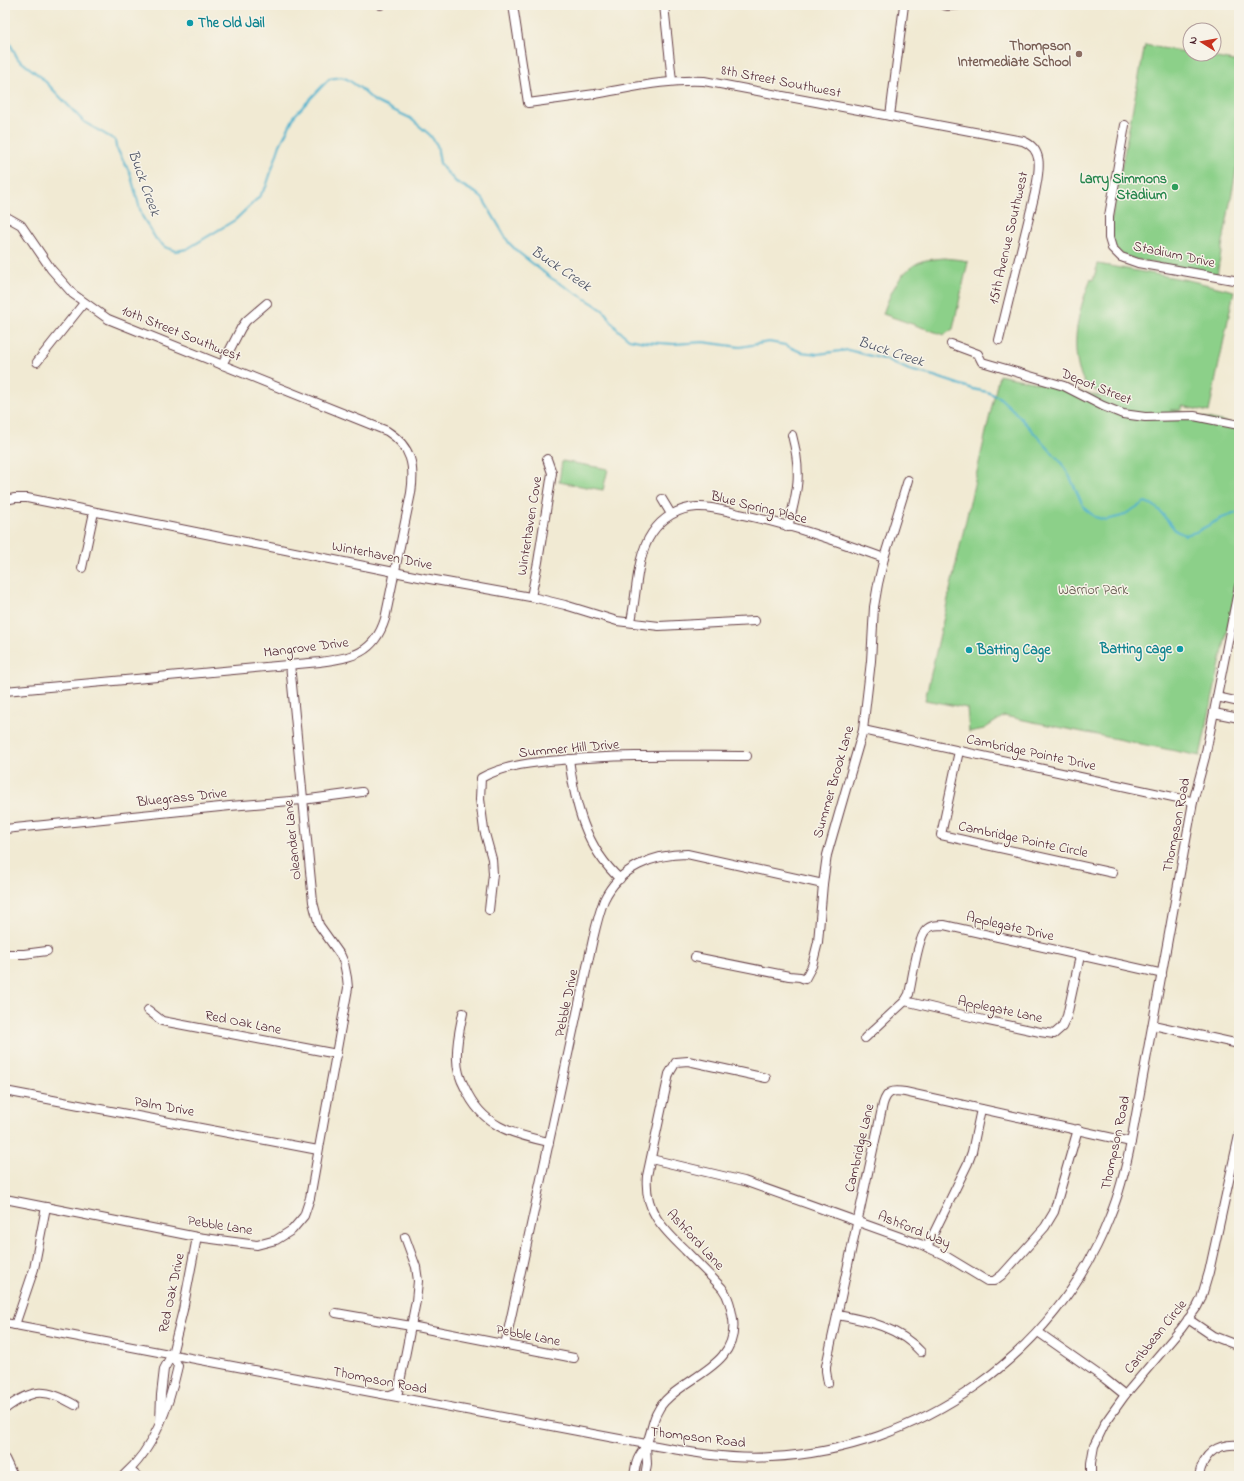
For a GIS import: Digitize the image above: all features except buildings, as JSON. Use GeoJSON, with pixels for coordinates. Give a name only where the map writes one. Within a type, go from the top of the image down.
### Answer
{"type":"FeatureCollection","features":[{"type":"Feature","properties":{"kind":"street","name":"8th Street Southwest"},"geometry":{"type":"LineString","coordinates":[[513,5],[528,103],[672,81],[704,82],[1023,141],[1030,144]]}},
{"type":"Feature","properties":{"kind":"street"},"geometry":{"type":"LineString","coordinates":[[664,5],[672,81]]}},
{"type":"Feature","properties":{"kind":"street"},"geometry":{"type":"LineString","coordinates":[[890,116],[904,5]]}},
{"type":"Feature","properties":{"kind":"street"},"geometry":{"type":"LineString","coordinates":[[943,5],[960,5]]}},
{"type":"Feature","properties":{"kind":"street","name":"Stadium Drive"},"geometry":{"type":"LineString","coordinates":[[1125,125],[1109,216],[1109,238],[1112,248],[1121,257],[1138,263],[1239,281]]}},
{"type":"Feature","properties":{"kind":"street","name":"15th Avenue Southwest"},"geometry":{"type":"LineString","coordinates":[[999,340],[1035,193],[1039,170],[1038,156],[1035,149],[1030,144]]}},
{"type":"Feature","properties":{"kind":"street","name":"10th Street Southwest"},"geometry":{"type":"LineString","coordinates":[[5,216],[21,225],[50,269],[73,294],[108,319],[381,428]]}},
{"type":"Feature","properties":{"kind":"street"},"geometry":{"type":"LineString","coordinates":[[37,362],[84,303]]}},
{"type":"Feature","properties":{"kind":"street"},"geometry":{"type":"LineString","coordinates":[[222,365],[246,321],[267,303]]}},
{"type":"Feature","properties":{"kind":"street","name":"Depot Street"},"geometry":{"type":"LineString","coordinates":[[952,344],[978,354],[982,362],[1064,386],[1103,406],[1124,414],[1152,417],[1194,416],[1239,425]]}},
{"type":"Feature","properties":{"kind":"street","name":"Mangrove Drive"},"geometry":{"type":"LineString","coordinates":[[5,691],[346,658],[361,652],[371,645],[377,638],[382,628],[410,493],[413,466],[406,448],[391,434],[381,428]]}},
{"type":"Feature","properties":{"kind":"street"},"geometry":{"type":"LineString","coordinates":[[788,527],[796,501],[799,476],[797,452],[792,435]]}},
{"type":"Feature","properties":{"kind":"street","name":"Winterhaven Cove"},"geometry":{"type":"LineString","coordinates":[[531,597],[552,473],[548,459]]}},
{"type":"Feature","properties":{"kind":"street","name":"Summer Brook Lane"},"geometry":{"type":"LineString","coordinates":[[695,956],[789,976],[800,976],[805,979],[812,966],[818,942],[822,884],[830,843],[864,730],[871,661],[874,607],[884,558],[908,480]]}},
{"type":"Feature","properties":{"kind":"street","name":"Winterhaven Drive"},"geometry":{"type":"LineString","coordinates":[[5,500],[27,498],[394,572],[531,597],[565,605],[617,621],[659,626],[755,621]]}},
{"type":"Feature","properties":{"kind":"street"},"geometry":{"type":"LineString","coordinates":[[662,499],[671,514]]}},
{"type":"Feature","properties":{"kind":"street","name":"Blue Spring Place"},"geometry":{"type":"LineString","coordinates":[[631,622],[640,564],[645,546],[659,523],[671,514],[684,509],[696,507],[706,508],[751,516],[884,558]]}},
{"type":"Feature","properties":{"kind":"street"},"geometry":{"type":"LineString","coordinates":[[82,568],[94,512]]}},
{"type":"Feature","properties":{"kind":"street","name":"Thompson Road"},"geometry":{"type":"LineString","coordinates":[[5,1323],[646,1444],[701,1454],[733,1457],[787,1456],[817,1453],[849,1446],[902,1428],[952,1402],[1010,1360],[1038,1332],[1067,1297],[1099,1242],[1110,1218],[1126,1168],[1193,802],[1214,713],[1239,586]]}},
{"type":"Feature","properties":{"kind":"street","name":"Oleander Lane"},"geometry":{"type":"LineString","coordinates":[[290,664],[312,902],[319,925],[341,956],[344,963],[348,988],[345,1004]]}},
{"type":"Feature","properties":{"kind":"street"},"geometry":{"type":"LineString","coordinates":[[1217,697],[1239,702]]}},
{"type":"Feature","properties":{"kind":"street"},"geometry":{"type":"LineString","coordinates":[[1214,713],[1239,718]]}},
{"type":"Feature","properties":{"kind":"street","name":"Cambridge Pointe Drive"},"geometry":{"type":"LineString","coordinates":[[864,730],[1193,802]]}},
{"type":"Feature","properties":{"kind":"street","name":"Cambridge Pointe Circle"},"geometry":{"type":"LineString","coordinates":[[959,751],[941,835],[1113,873]]}},
{"type":"Feature","properties":{"kind":"street","name":"Summer Hill Drive"},"geometry":{"type":"LineString","coordinates":[[489,910],[493,874],[492,859],[481,812],[481,778],[493,772],[525,765],[569,759],[646,756],[747,756]]}},
{"type":"Feature","properties":{"kind":"street"},"geometry":{"type":"LineString","coordinates":[[569,759],[576,800],[586,831],[600,856],[620,879]]}},
{"type":"Feature","properties":{"kind":"street","name":"Bluegrass Drive"},"geometry":{"type":"LineString","coordinates":[[5,829],[302,800],[362,792]]}},
{"type":"Feature","properties":{"kind":"street","name":"Pebble Drive"},"geometry":{"type":"LineString","coordinates":[[505,1345],[598,919],[607,896],[620,879],[632,869],[647,860],[667,855],[687,854],[822,884]]}},
{"type":"Feature","properties":{"kind":"street","name":"Applegate Drive"},"geometry":{"type":"LineString","coordinates":[[905,1001],[909,994],[920,941],[924,932],[933,926],[944,925],[1162,975]]}},
{"type":"Feature","properties":{"kind":"street"},"geometry":{"type":"LineString","coordinates":[[5,954],[24,954],[47,951]]}},
{"type":"Feature","properties":{"kind":"street","name":"Applegate Lane"},"geometry":{"type":"LineString","coordinates":[[905,1001],[984,1020],[1054,1034],[1062,1026],[1067,1016],[1080,956]]}},
{"type":"Feature","properties":{"kind":"street"},"geometry":{"type":"LineString","coordinates":[[865,1038],[905,1001]]}},
{"type":"Feature","properties":{"kind":"street","name":"Pebble Lane"},"geometry":{"type":"LineString","coordinates":[[5,1199],[196,1237],[257,1245],[276,1240],[288,1234],[300,1222],[306,1211],[337,1054],[345,1004]]}},
{"type":"Feature","properties":{"kind":"street","name":"Red Oak Lane"},"geometry":{"type":"LineString","coordinates":[[148,1010],[162,1021],[337,1054]]}},
{"type":"Feature","properties":{"kind":"street"},"geometry":{"type":"LineString","coordinates":[[463,1013],[457,1042],[457,1066],[462,1082],[473,1103],[485,1116],[504,1130],[549,1142]]}},
{"type":"Feature","properties":{"kind":"street"},"geometry":{"type":"LineString","coordinates":[[1153,1025],[1239,1044]]}},
{"type":"Feature","properties":{"kind":"street","name":"Ashford Lane"},"geometry":{"type":"LineString","coordinates":[[646,1444],[652,1423],[659,1408],[665,1400],[708,1370],[723,1356],[730,1344],[733,1324],[728,1297],[722,1288],[666,1232],[654,1215],[649,1201],[647,1183],[669,1074],[676,1062],[688,1061],[766,1078]]}},
{"type":"Feature","properties":{"kind":"street","name":"Palm Drive"},"geometry":{"type":"LineString","coordinates":[[5,1091],[318,1150]]}},
{"type":"Feature","properties":{"kind":"street","name":"Cambridge Lane"},"geometry":{"type":"LineString","coordinates":[[828,1382],[826,1366],[885,1097],[894,1091],[1131,1142]]}},
{"type":"Feature","properties":{"kind":"street"},"geometry":{"type":"LineString","coordinates":[[927,1247],[968,1163],[972,1152],[981,1109]]}},
{"type":"Feature","properties":{"kind":"street","name":"Ashford Way"},"geometry":{"type":"LineString","coordinates":[[651,1159],[744,1181],[927,1247],[944,1255],[983,1280],[991,1281],[997,1279],[1045,1226],[1054,1212],[1078,1130]]}},
{"type":"Feature","properties":{"kind":"street","name":"Caribbean Circle"},"geometry":{"type":"LineString","coordinates":[[1091,1476],[1091,1463],[1097,1439],[1105,1423],[1125,1395],[1188,1319],[1197,1307],[1204,1292],[1239,1135]]}},
{"type":"Feature","properties":{"kind":"street"},"geometry":{"type":"LineString","coordinates":[[15,1325],[34,1269],[46,1207]]}},
{"type":"Feature","properties":{"kind":"street","name":"Red Oak Drive"},"geometry":{"type":"LineString","coordinates":[[160,1422],[164,1369],[172,1354],[186,1297],[196,1237]]}},
{"type":"Feature","properties":{"kind":"street"},"geometry":{"type":"LineString","coordinates":[[389,1396],[398,1392],[416,1301],[418,1275],[405,1237]]}},
{"type":"Feature","properties":{"kind":"street","name":"Pebble Lane"},"geometry":{"type":"LineString","coordinates":[[336,1313],[574,1358]]}},
{"type":"Feature","properties":{"kind":"street"},"geometry":{"type":"LineString","coordinates":[[837,1315],[881,1325],[912,1342],[921,1352]]}},
{"type":"Feature","properties":{"kind":"street"},"geometry":{"type":"LineString","coordinates":[[1188,1319],[1213,1336],[1239,1346]]}},
{"type":"Feature","properties":{"kind":"street"},"geometry":{"type":"LineString","coordinates":[[1038,1332],[1105,1379],[1125,1395]]}},
{"type":"Feature","properties":{"kind":"street"},"geometry":{"type":"LineString","coordinates":[[123,1476],[130,1470],[146,1450],[172,1395],[178,1366],[172,1354]]}},
{"type":"Feature","properties":{"kind":"street"},"geometry":{"type":"LineString","coordinates":[[5,1409],[24,1396],[37,1393],[54,1394],[75,1405]]}},
{"type":"Feature","properties":{"kind":"street"},"geometry":{"type":"LineString","coordinates":[[634,1476],[636,1461],[646,1444]]}},
{"type":"Feature","properties":{"kind":"street"},"geometry":{"type":"LineString","coordinates":[[645,1476],[648,1464],[646,1444]]}},
{"type":"Feature","properties":{"kind":"street"},"geometry":{"type":"LineString","coordinates":[[1199,1476],[1204,1461],[1209,1454],[1226,1445],[1239,1445]]}},
{"type":"Feature","properties":{"kind":"street"},"geometry":{"type":"LineString","coordinates":[[5,1459],[13,1476]]}},
{"type":"Feature","properties":{"kind":"street"},"geometry":{"type":"LineString","coordinates":[[130,1470],[137,1476]]}},
{"type":"Feature","properties":{"kind":"green space","name":"Larry Simmons Stadium"},"geometry":{"type":"Polygon","coordinates":[[[1145,45],[1182,52],[1182,62],[1222,62],[1222,59],[1239,62],[1239,154],[1217,275],[1134,259],[1126,256],[1114,245],[1111,221],[1145,45]]]}},
{"type":"Feature","properties":{"kind":"green space"},"geometry":{"type":"Polygon","coordinates":[[[944,258],[968,262],[953,329],[944,335],[883,314],[893,290],[908,270],[922,261],[944,258]]]}},
{"type":"Feature","properties":{"kind":"green space","name":"Warrior Park"},"geometry":{"type":"Polygon","coordinates":[[[1098,264],[1188,280],[1234,291],[1209,412],[1182,406],[1182,410],[1170,410],[1239,425],[1239,576],[1200,756],[1004,716],[984,729],[969,732],[967,708],[925,700],[999,375],[1109,398],[1087,386],[1079,370],[1076,347],[1076,335],[1080,312],[1091,279],[1093,280],[1098,264]]]}},
{"type":"Feature","properties":{"kind":"green space"},"geometry":{"type":"Polygon","coordinates":[[[562,461],[608,469],[603,490],[559,482],[562,461]]]}},
{"type":"Feature","properties":{"kind":"waterway","name":"Buck Creek"},"geometry":{"type":"LineString","coordinates":[[9,5],[6,18],[6,36],[18,59],[41,77],[84,122],[115,140],[116,147],[130,173],[142,216],[156,239],[165,247],[176,251],[187,249],[235,220],[258,198],[266,187],[280,145],[295,115],[329,79],[341,77],[347,79],[360,88],[374,101],[410,118],[430,135],[437,145],[440,163],[443,168],[456,182],[476,193],[483,199],[509,243],[551,278],[604,311],[617,329],[629,339],[645,342],[674,344],[703,342],[740,347],[769,342],[785,345],[801,352],[818,354],[848,350],[887,360],[909,370],[934,376],[999,397],[1060,461],[1070,477],[1084,508],[1095,517],[1106,520],[1122,516],[1145,502],[1153,505],[1176,531],[1185,535],[1196,532],[1222,518],[1239,512]]}},
{"type":"Feature","properties":{"kind":"place","name":"The Old Jail"},"geometry":{"type":"Point","coordinates":[190,23]}},
{"type":"Feature","properties":{"kind":"place","name":"Thompson Intermediate School"},"geometry":{"type":"Point","coordinates":[1079,54]}},
{"type":"Feature","properties":{"kind":"place","name":"Larry Simmons Stadium"},"geometry":{"type":"Point","coordinates":[1175,187]}},
{"type":"Feature","properties":{"kind":"place","name":"Batting cage"},"geometry":{"type":"Point","coordinates":[1180,649]}},
{"type":"Feature","properties":{"kind":"place","name":"Batting Cage"},"geometry":{"type":"Point","coordinates":[969,650]}}]}
